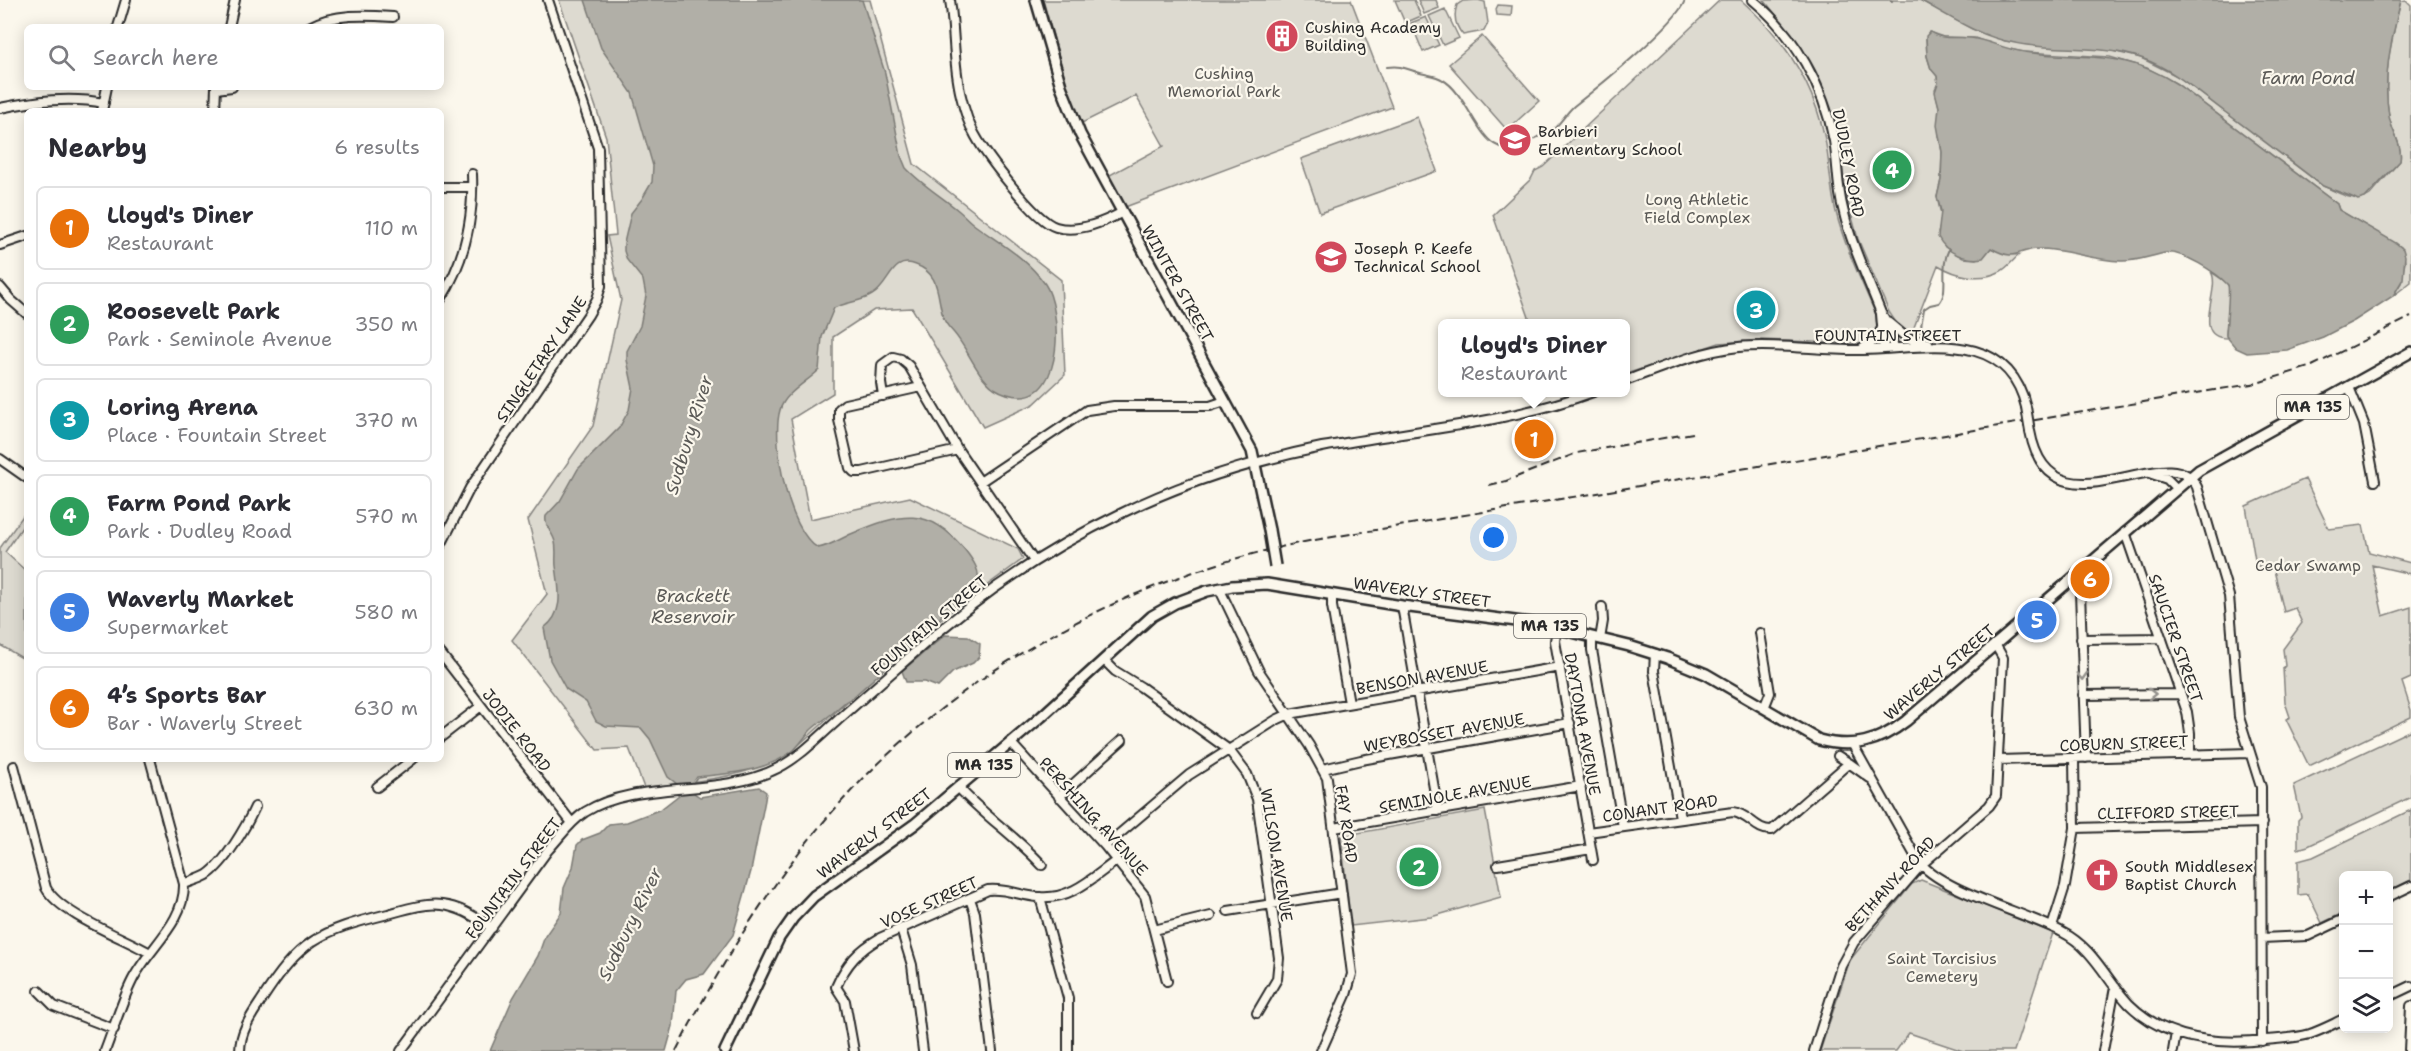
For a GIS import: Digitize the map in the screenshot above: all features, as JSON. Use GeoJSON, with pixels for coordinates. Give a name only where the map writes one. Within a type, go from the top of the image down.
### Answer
{"type":"FeatureCollection","features":[{"type":"Feature","properties":{"kind":"main road","name":"WINTER STREET"},"geometry":{"type":"LineString","coordinates":[[1036,0],[1066,102],[1085,144],[1252,451],[1269,530],[1276,585]]}},
{"type":"Feature","properties":{"kind":"main road","name":"WAVERLY STREET"},"geometry":{"type":"LineString","coordinates":[[725,1051],[779,938],[797,913],[814,896],[889,843],[958,788],[1142,624],[1164,609],[1195,594],[1244,584],[1276,585],[1557,628],[1655,654],[1706,674],[1819,740],[1853,745],[1871,742],[1893,731],[2208,464],[2411,352]]}},
{"type":"Feature","properties":{"kind":"street"},"geometry":{"type":"LineString","coordinates":[[119,24],[126,0]]}},
{"type":"Feature","properties":{"kind":"street"},"geometry":{"type":"LineString","coordinates":[[230,24],[235,0]]}},
{"type":"Feature","properties":{"kind":"street","name":"SINGLETARY LANE"},"geometry":{"type":"LineString","coordinates":[[444,539],[470,488],[588,315],[601,286],[598,148],[548,0]]}},
{"type":"Feature","properties":{"kind":"street"},"geometry":{"type":"LineString","coordinates":[[950,0],[960,94],[974,134],[988,155],[1034,212],[1051,225],[1065,229],[1079,228],[1121,213]]}},
{"type":"Feature","properties":{"kind":"street","name":"DUDLEY ROAD"},"geometry":{"type":"LineString","coordinates":[[1753,0],[1776,22],[1792,42],[1819,91],[1832,131],[1840,196],[1846,221],[1894,348]]}},
{"type":"Feature","properties":{"kind":"street"},"geometry":{"type":"LineString","coordinates":[[316,24],[340,17],[393,17]]}},
{"type":"Feature","properties":{"kind":"street"},"geometry":{"type":"LineString","coordinates":[[0,108],[56,100],[103,107],[106,90]]}},
{"type":"Feature","properties":{"kind":"street"},"geometry":{"type":"LineString","coordinates":[[215,108],[216,90]]}},
{"type":"Feature","properties":{"kind":"street"},"geometry":{"type":"LineString","coordinates":[[444,293],[455,273],[467,240],[472,212],[472,174]]}},
{"type":"Feature","properties":{"kind":"street"},"geometry":{"type":"LineString","coordinates":[[444,187],[472,187]]}},
{"type":"Feature","properties":{"kind":"street"},"geometry":{"type":"LineString","coordinates":[[0,245],[24,237]]}},
{"type":"Feature","properties":{"kind":"street"},"geometry":{"type":"LineString","coordinates":[[0,287],[24,311]]}},
{"type":"Feature","properties":{"kind":"street"},"geometry":{"type":"LineString","coordinates":[[1861,350],[1877,339],[1885,323],[1907,338],[1941,345]]}},
{"type":"Feature","properties":{"kind":"street","name":"DUDLEY ROAD"},"geometry":{"type":"LineString","coordinates":[[1884,349],[1885,323]]}},
{"type":"Feature","properties":{"kind":"street","name":"FOUNTAIN STREET"},"geometry":{"type":"LineString","coordinates":[[1630,380],[1706,352],[1737,347],[1861,350],[1941,345],[1967,348],[1995,360],[2016,382],[2026,407],[2034,446],[2041,462],[2049,471],[2069,481],[2098,483],[2148,473],[2173,471],[2190,477]]}},
{"type":"Feature","properties":{"kind":"street"},"geometry":{"type":"LineString","coordinates":[[883,396],[882,365],[893,357],[906,362],[958,450],[1034,561]]}},
{"type":"Feature","properties":{"kind":"street"},"geometry":{"type":"LineString","coordinates":[[921,387],[845,404],[839,409],[839,420],[852,470],[862,472],[958,450]]}},
{"type":"Feature","properties":{"kind":"street"},"geometry":{"type":"LineString","coordinates":[[2349,387],[2364,424],[2375,481]]}},
{"type":"Feature","properties":{"kind":"street","name":"FOUNTAIN STREET"},"geometry":{"type":"LineString","coordinates":[[400,1051],[548,850],[572,823],[588,810],[609,801],[754,778],[787,763],[967,608],[1034,561],[1083,532],[1149,500],[1214,475],[1255,463],[1323,447],[1526,413],[1580,397]]}},
{"type":"Feature","properties":{"kind":"street"},"geometry":{"type":"LineString","coordinates":[[980,482],[1076,416],[1093,408],[1210,406],[1226,401]]}},
{"type":"Feature","properties":{"kind":"street"},"geometry":{"type":"LineString","coordinates":[[0,459],[24,476]]}},
{"type":"Feature","properties":{"kind":"street"},"geometry":{"type":"LineString","coordinates":[[2148,473],[2164,478],[2176,489]]}},
{"type":"Feature","properties":{"kind":"street"},"geometry":{"type":"LineString","coordinates":[[2190,477],[2199,493],[2229,596],[2239,717],[2261,787],[2262,1041]]}},
{"type":"Feature","properties":{"kind":"street","name":"SAUCIER STREET"},"geometry":{"type":"LineString","coordinates":[[2126,532],[2189,723],[2190,755]]}},
{"type":"Feature","properties":{"kind":"street"},"geometry":{"type":"LineString","coordinates":[[2072,578],[2079,592],[2086,758]]}},
{"type":"Feature","properties":{"kind":"street","name":"FAY ROAD"},"geometry":{"type":"LineString","coordinates":[[1219,588],[1259,670],[1323,769],[1334,828],[1352,974],[1346,995],[1321,1051]]}},
{"type":"Feature","properties":{"kind":"street"},"geometry":{"type":"LineString","coordinates":[[1332,595],[1349,703]]}},
{"type":"Feature","properties":{"kind":"street"},"geometry":{"type":"LineString","coordinates":[[1402,606],[1438,811]]}},
{"type":"Feature","properties":{"kind":"street"},"geometry":{"type":"LineString","coordinates":[[1602,607],[1603,621],[1592,650],[1623,826]]}},
{"type":"Feature","properties":{"kind":"street","name":"DAYTONA AVENUE"},"geometry":{"type":"LineString","coordinates":[[1557,628],[1555,641],[1593,860]]}},
{"type":"Feature","properties":{"kind":"street"},"geometry":{"type":"LineString","coordinates":[[1760,633],[1770,693],[1764,708]]}},
{"type":"Feature","properties":{"kind":"street"},"geometry":{"type":"LineString","coordinates":[[2081,639],[2162,638]]}},
{"type":"Feature","properties":{"kind":"street","name":"BETHANY ROAD"},"geometry":{"type":"LineString","coordinates":[[1814,1051],[1841,966],[1849,950],[1921,865],[1993,801],[1997,789],[2003,658],[1995,644]]}},
{"type":"Feature","properties":{"kind":"street"},"geometry":{"type":"LineString","coordinates":[[1655,654],[1654,671],[1680,818]]}},
{"type":"Feature","properties":{"kind":"street","name":"JODIE ROAD"},"geometry":{"type":"LineString","coordinates":[[444,658],[572,823]]}},
{"type":"Feature","properties":{"kind":"street","name":"WILSON AVENUE"},"geometry":{"type":"LineString","coordinates":[[1104,660],[1115,671],[1229,750],[1255,788],[1273,904],[1279,971],[1273,989],[1257,1013]]}},
{"type":"Feature","properties":{"kind":"street","name":"BENSON AVENUE"},"geometry":{"type":"LineString","coordinates":[[1289,714],[1560,667]]}},
{"type":"Feature","properties":{"kind":"street"},"geometry":{"type":"LineString","coordinates":[[2083,695],[2180,693]]}},
{"type":"Feature","properties":{"kind":"street"},"geometry":{"type":"LineString","coordinates":[[444,735],[481,706]]}},
{"type":"Feature","properties":{"kind":"street"},"geometry":{"type":"LineString","coordinates":[[1105,846],[1179,783],[1289,714]]}},
{"type":"Feature","properties":{"kind":"street","name":"WEYBOSSET AVENUE"},"geometry":{"type":"LineString","coordinates":[[1323,769],[1570,723]]}},
{"type":"Feature","properties":{"kind":"street"},"geometry":{"type":"LineString","coordinates":[[1059,797],[1122,740]]}},
{"type":"Feature","properties":{"kind":"street","name":"PERSHING AVENUE"},"geometry":{"type":"LineString","coordinates":[[1011,743],[1105,846],[1145,896],[1167,981]]}},
{"type":"Feature","properties":{"kind":"street"},"geometry":{"type":"LineString","coordinates":[[1853,745],[1921,865],[1935,876],[2052,927],[2081,945],[2128,1003],[2144,1017],[2176,1033],[2244,1046],[2310,1034],[2339,1021]]}},
{"type":"Feature","properties":{"kind":"street","name":"COBURN STREET"},"geometry":{"type":"LineString","coordinates":[[1999,760],[2250,753]]}},
{"type":"Feature","properties":{"kind":"street"},"geometry":{"type":"LineString","coordinates":[[1838,756],[1872,779]]}},
{"type":"Feature","properties":{"kind":"street"},"geometry":{"type":"LineString","coordinates":[[2052,927],[2065,886],[2075,828],[2074,758]]}},
{"type":"Feature","properties":{"kind":"street"},"geometry":{"type":"LineString","coordinates":[[105,1051],[131,982],[181,908],[184,884],[151,762]]}},
{"type":"Feature","properties":{"kind":"street"},"geometry":{"type":"LineString","coordinates":[[377,787],[409,762]]}},
{"type":"Feature","properties":{"kind":"street","name":"CONANT ROAD"},"geometry":{"type":"LineString","coordinates":[[1588,832],[1680,818],[1738,813],[1762,829],[1772,830],[1849,764]]}},
{"type":"Feature","properties":{"kind":"street"},"geometry":{"type":"LineString","coordinates":[[14,766],[50,896],[67,909],[150,953]]}},
{"type":"Feature","properties":{"kind":"street","name":"SEMINOLE AVENUE"},"geometry":{"type":"LineString","coordinates":[[1334,828],[1581,786]]}},
{"type":"Feature","properties":{"kind":"street"},"geometry":{"type":"LineString","coordinates":[[958,788],[980,811],[1011,833],[1042,865]]}},
{"type":"Feature","properties":{"kind":"street"},"geometry":{"type":"LineString","coordinates":[[184,884],[207,875],[214,869],[248,822],[255,807]]}},
{"type":"Feature","properties":{"kind":"street","name":"CLIFFORD STREET"},"geometry":{"type":"LineString","coordinates":[[2075,828],[2262,823]]}},
{"type":"Feature","properties":{"kind":"street"},"geometry":{"type":"LineString","coordinates":[[1498,866],[1592,849]]}},
{"type":"Feature","properties":{"kind":"street","name":"VOSE STREET"},"geometry":{"type":"LineString","coordinates":[[854,1051],[845,1001],[842,993],[836,987],[844,969],[864,948],[983,892],[1000,890],[1040,897],[1073,893],[1116,861]]}},
{"type":"Feature","properties":{"kind":"street"},"geometry":{"type":"LineString","coordinates":[[2393,895],[2411,886]]}},
{"type":"Feature","properties":{"kind":"street"},"geometry":{"type":"LineString","coordinates":[[1228,911],[1342,893]]}},
{"type":"Feature","properties":{"kind":"street"},"geometry":{"type":"LineString","coordinates":[[1040,897],[1068,998],[1068,1051]]}},
{"type":"Feature","properties":{"kind":"street"},"geometry":{"type":"LineString","coordinates":[[970,899],[975,913],[992,1051]]}},
{"type":"Feature","properties":{"kind":"street"},"geometry":{"type":"LineString","coordinates":[[240,1051],[241,1036],[270,985],[293,955],[327,931],[355,922],[434,904],[453,907],[492,928]]}},
{"type":"Feature","properties":{"kind":"street"},"geometry":{"type":"LineString","coordinates":[[1154,930],[1211,916]]}},
{"type":"Feature","properties":{"kind":"street"},"geometry":{"type":"LineString","coordinates":[[2262,938],[2308,936],[2339,921]]}},
{"type":"Feature","properties":{"kind":"street"},"geometry":{"type":"LineString","coordinates":[[901,929],[912,965],[923,1051]]}},
{"type":"Feature","properties":{"kind":"street"},"geometry":{"type":"LineString","coordinates":[[2393,995],[2411,986]]}},
{"type":"Feature","properties":{"kind":"street"},"geometry":{"type":"LineString","coordinates":[[2103,1051],[2115,987]]}},
{"type":"Feature","properties":{"kind":"street"},"geometry":{"type":"LineString","coordinates":[[39,991],[54,1006],[114,1029]]}},
{"type":"Feature","properties":{"kind":"street"},"geometry":{"type":"LineString","coordinates":[[2409,1051],[2411,1006]]}},
{"type":"Feature","properties":{"kind":"street"},"geometry":{"type":"LineString","coordinates":[[2173,1051],[2176,1033]]}},
{"type":"Feature","properties":{"kind":"green space","name":"Brackett Reservoir"},"geometry":{"type":"Polygon","coordinates":[[[559,0],[870,0],[914,164],[1061,280],[1065,375],[1034,404],[983,427],[912,308],[874,310],[833,337],[833,393],[791,419],[810,519],[910,497],[1018,549],[1023,559],[938,621],[792,751],[757,768],[702,781],[644,788],[629,748],[597,750],[512,640],[547,594],[528,520],[593,426],[621,300],[607,236],[616,235],[606,137],[559,0]]]}},
{"type":"Feature","properties":{"kind":"green space","name":"Cushing Memorial Park"},"geometry":{"type":"Polygon","coordinates":[[[1043,0],[1351,0],[1392,107],[1125,207],[1108,176],[1164,146],[1136,96],[1082,123],[1068,89],[1043,0]]]}},
{"type":"Feature","properties":{"kind":"green space"},"geometry":{"type":"Polygon","coordinates":[[[1395,0],[1414,0],[1421,16],[1405,23],[1395,0]]]}},
{"type":"Feature","properties":{"kind":"green space"},"geometry":{"type":"Polygon","coordinates":[[[1418,0],[1436,0],[1439,8],[1424,14],[1418,0]]]}},
{"type":"Feature","properties":{"kind":"green space","name":"Long Athletic Field Complex"},"geometry":{"type":"Polygon","coordinates":[[[1720,0],[1741,0],[1783,46],[1795,63],[1813,99],[1825,139],[1836,212],[1854,265],[1876,315],[1877,331],[1864,343],[1859,344],[1762,340],[1719,343],[1630,373],[1630,319],[1530,319],[1493,215],[1531,179],[1535,171],[1543,167],[1720,0]]]}},
{"type":"Feature","properties":{"kind":"green space"},"geometry":{"type":"Polygon","coordinates":[[[1764,0],[1920,0],[1972,29],[2005,41],[2104,49],[2141,58],[2179,77],[2323,186],[2359,199],[2370,195],[2400,161],[2400,149],[2389,116],[2387,72],[2401,1],[2406,0],[2411,5],[2411,282],[2393,296],[2401,283],[2405,261],[2401,247],[2339,210],[2337,204],[2177,84],[2147,68],[2110,57],[2024,52],[1999,47],[1975,38],[1943,37],[1929,32],[1926,39],[1927,56],[1931,69],[1937,76],[1938,83],[1935,89],[1939,107],[1939,135],[1942,152],[1941,180],[1937,197],[1942,219],[1938,233],[1945,247],[1963,258],[1976,259],[1985,255],[1991,248],[2006,254],[2019,255],[2001,271],[1977,277],[1961,275],[1938,265],[1911,335],[1897,324],[1889,312],[1858,239],[1846,195],[1837,128],[1823,89],[1796,40],[1764,0]]]}},
{"type":"Feature","properties":{"kind":"green space"},"geometry":{"type":"Polygon","coordinates":[[[1463,1],[1485,2],[1488,23],[1484,31],[1463,35],[1456,21],[1457,5],[1463,1]]]}},
{"type":"Feature","properties":{"kind":"green space"},"geometry":{"type":"Polygon","coordinates":[[[1498,5],[1512,6],[1511,16],[1497,15],[1498,5]]]}},
{"type":"Feature","properties":{"kind":"green space"},"geometry":{"type":"Polygon","coordinates":[[[1445,9],[1459,38],[1443,45],[1429,16],[1445,9]]]}},
{"type":"Feature","properties":{"kind":"green space"},"geometry":{"type":"Polygon","coordinates":[[[1426,17],[1439,45],[1423,52],[1411,23],[1426,17]]]}},
{"type":"Feature","properties":{"kind":"green space"},"geometry":{"type":"Polygon","coordinates":[[[1482,36],[1539,101],[1507,130],[1449,64],[1482,36]]]}},
{"type":"Feature","properties":{"kind":"green space"},"geometry":{"type":"Polygon","coordinates":[[[1417,117],[1437,171],[1320,213],[1301,159],[1417,117]]]}},
{"type":"Feature","properties":{"kind":"green space"},"geometry":{"type":"Polygon","coordinates":[[[2211,272],[2226,282],[2230,289],[2227,338],[2216,336],[2210,330],[2209,311],[2213,289],[2211,272]]]}},
{"type":"Feature","properties":{"kind":"green space","name":"Cedar Swamp"},"geometry":{"type":"Polygon","coordinates":[[[2305,479],[2329,529],[2363,525],[2369,552],[2411,563],[2411,574],[2372,565],[2383,616],[2411,607],[2411,678],[2402,682],[2411,717],[2309,766],[2286,719],[2290,717],[2285,702],[2283,668],[2285,666],[2283,649],[2302,623],[2295,608],[2284,612],[2273,566],[2256,566],[2246,506],[2305,479]]]}},
{"type":"Feature","properties":{"kind":"green space"},"geometry":{"type":"Polygon","coordinates":[[[24,514],[24,524],[5,552],[24,569],[24,659],[0,645],[0,548],[24,514]]]}},
{"type":"Feature","properties":{"kind":"green space"},"geometry":{"type":"Polygon","coordinates":[[[2411,730],[2411,797],[2298,849],[2298,820],[2301,817],[2294,785],[2411,730]]]}},
{"type":"Feature","properties":{"kind":"green space"},"geometry":{"type":"Polygon","coordinates":[[[1485,810],[1501,897],[1431,917],[1351,926],[1341,836],[1485,810]]]}},
{"type":"Feature","properties":{"kind":"green space"},"geometry":{"type":"Polygon","coordinates":[[[2411,810],[2411,880],[2393,889],[2393,871],[2339,871],[2339,915],[2322,923],[2308,894],[2298,895],[2298,861],[2313,857],[2411,810]]]}},
{"type":"Feature","properties":{"kind":"green space","name":"Saint Tarcisius Cemetery"},"geometry":{"type":"Polygon","coordinates":[[[1921,880],[2053,933],[2014,1051],[1963,1051],[1909,1033],[1896,1051],[1820,1051],[1850,960],[1912,884],[1921,880]]]}},
{"type":"Feature","properties":{"kind":"water","name":"Brackett Reservoir"},"geometry":{"type":"Polygon","coordinates":[[[585,0],[862,0],[885,73],[901,156],[906,168],[974,224],[1022,259],[1038,275],[1051,296],[1056,331],[1055,350],[1052,368],[1045,382],[1034,392],[1017,396],[994,388],[982,376],[946,323],[937,288],[930,274],[908,263],[896,268],[878,291],[872,295],[834,308],[822,337],[819,370],[791,393],[780,410],[778,442],[780,463],[790,505],[798,524],[807,538],[818,548],[885,521],[913,517],[926,520],[952,536],[965,550],[977,570],[977,583],[969,595],[941,616],[852,698],[812,729],[794,750],[760,767],[697,777],[693,783],[694,793],[700,797],[759,787],[766,792],[751,871],[733,935],[704,974],[686,979],[676,991],[673,1026],[666,1051],[490,1051],[513,998],[538,956],[545,936],[561,913],[564,888],[573,867],[577,845],[582,840],[600,833],[609,824],[627,822],[661,809],[679,795],[677,784],[668,777],[650,739],[641,728],[606,726],[596,721],[586,702],[566,689],[550,660],[544,628],[555,615],[559,600],[556,545],[546,523],[546,516],[560,501],[578,469],[619,428],[629,410],[633,388],[627,351],[640,326],[646,296],[643,280],[627,260],[624,243],[631,213],[652,182],[653,166],[632,93],[601,48],[585,0]]]}},
{"type":"Feature","properties":{"kind":"water","name":"Farm Pond"},"geometry":{"type":"Polygon","coordinates":[[[1920,0],[2401,0],[2387,72],[2389,116],[2400,149],[2400,161],[2365,198],[2358,200],[2323,186],[2164,68],[2141,58],[2110,51],[2031,46],[2002,40],[1966,26],[1920,0]]]}},
{"type":"Feature","properties":{"kind":"water"},"geometry":{"type":"Polygon","coordinates":[[[1930,32],[1945,37],[1977,39],[2025,52],[2120,60],[2157,73],[2177,84],[2337,204],[2339,210],[2396,243],[2403,249],[2405,256],[2403,279],[2393,296],[2354,321],[2323,337],[2287,350],[2247,353],[2236,348],[2226,336],[2228,285],[2208,269],[2180,255],[2165,253],[2137,260],[2120,261],[2049,249],[2012,255],[1991,248],[1983,258],[1957,255],[1938,237],[1941,211],[1937,197],[1941,180],[1942,152],[1937,125],[1939,107],[1935,92],[1938,83],[1937,76],[1931,69],[1927,56],[1926,36],[1930,32]]]}},
{"type":"Feature","properties":{"kind":"water"},"geometry":{"type":"Polygon","coordinates":[[[945,635],[968,636],[980,644],[979,657],[973,663],[953,672],[938,687],[925,682],[906,682],[902,671],[945,635]]]}},
{"type":"Feature","properties":{"kind":"waterway"},"geometry":{"type":"LineString","coordinates":[[1387,67],[1402,67],[1443,80],[1458,94],[1491,142],[1509,148],[1518,146],[1553,130],[1574,106],[1617,71],[1668,24],[1685,0]]}},
{"type":"Feature","properties":{"kind":"waterway"},"geometry":{"type":"LineString","coordinates":[[1920,332],[1924,309],[1939,303],[1942,298],[1946,256],[1949,249]]}},
{"type":"Feature","properties":{"kind":"railway"},"geometry":{"type":"LineString","coordinates":[[676,1051],[734,948],[782,875],[850,793],[904,740],[964,692],[1027,650],[1093,614],[1163,583],[1235,559],[1309,541],[2257,383],[2312,366],[2411,317]]}},
{"type":"Feature","properties":{"kind":"railway"},"geometry":{"type":"LineString","coordinates":[[1489,485],[1506,481],[1577,453],[1693,433]]}},
{"type":"Feature","properties":{"kind":"place","name":"Cushing Academy Building"},"geometry":{"type":"Point","coordinates":[1282,36]}},
{"type":"Feature","properties":{"kind":"place","name":"Barbieri Elementary School"},"geometry":{"type":"Point","coordinates":[1515,140]}},
{"type":"Feature","properties":{"kind":"place","name":"Farm Pond Park"},"geometry":{"type":"Point","coordinates":[1892,170]}},
{"type":"Feature","properties":{"kind":"place","name":"Joseph P. Keefe Technical School"},"geometry":{"type":"Point","coordinates":[1331,257]}},
{"type":"Feature","properties":{"kind":"place","name":"Loring Arena"},"geometry":{"type":"Point","coordinates":[1756,310]}},
{"type":"Feature","properties":{"kind":"place","name":"Lloyd's Diner"},"geometry":{"type":"Point","coordinates":[1534,439]}},
{"type":"Feature","properties":{"kind":"place","name":"4’s Sports Bar"},"geometry":{"type":"Point","coordinates":[2090,579]}},
{"type":"Feature","properties":{"kind":"place","name":"Waverly Market"},"geometry":{"type":"Point","coordinates":[2037,620]}},
{"type":"Feature","properties":{"kind":"place","name":"Roosevelt Park"},"geometry":{"type":"Point","coordinates":[1419,867]}},
{"type":"Feature","properties":{"kind":"place","name":"South Middlesex Baptist Church"},"geometry":{"type":"Point","coordinates":[2102,875]}},
{"type":"Feature","properties":{"kind":"water label","name":"Sudbury River"},"geometry":{"type":"Point","coordinates":[689,435]}},
{"type":"Feature","properties":{"kind":"water label","name":"Sudbury River"},"geometry":{"type":"Point","coordinates":[630,924]}}]}
